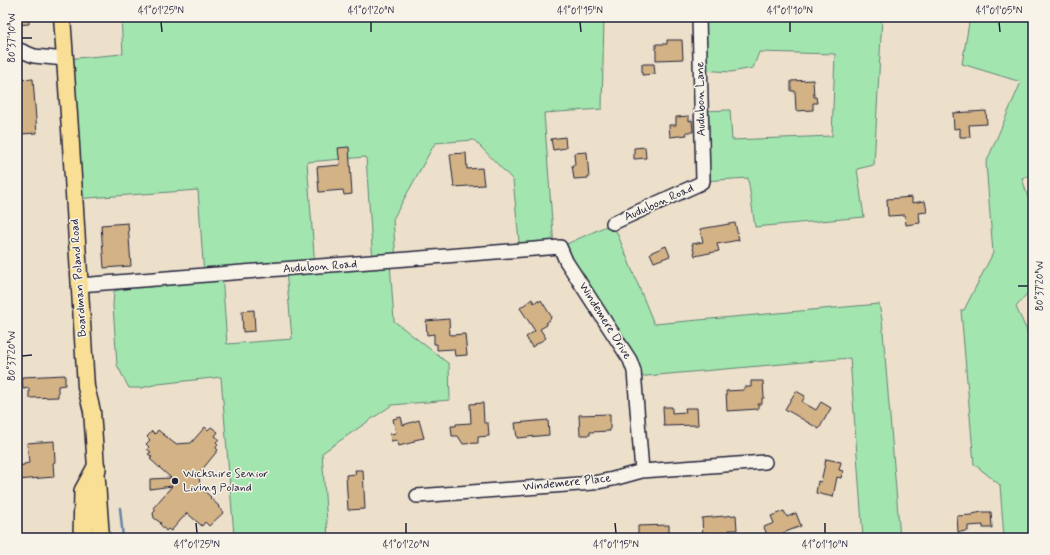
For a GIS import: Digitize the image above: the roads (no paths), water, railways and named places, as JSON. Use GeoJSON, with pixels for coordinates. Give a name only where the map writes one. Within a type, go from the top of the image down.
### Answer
{"type":"FeatureCollection","features":[{"type":"Feature","properties":{"kind":"highway"},"geometry":{"type":"LineString","coordinates":[[83,538],[84,491],[96,469]]}},
{"type":"Feature","properties":{"kind":"main road","name":"Boardman Poland Road"},"geometry":{"type":"LineString","coordinates":[[62,17],[86,388],[92,411],[101,538]]}},
{"type":"Feature","properties":{"kind":"street","name":"Audubon Lane"},"geometry":{"type":"LineString","coordinates":[[699,17],[703,181]]}},
{"type":"Feature","properties":{"kind":"street"},"geometry":{"type":"LineString","coordinates":[[17,49],[34,56],[65,59]]}},
{"type":"Feature","properties":{"kind":"street","name":"Audubon Road"},"geometry":{"type":"LineString","coordinates":[[613,223],[703,181]]}},
{"type":"Feature","properties":{"kind":"street","name":"Audubon Road"},"geometry":{"type":"LineString","coordinates":[[80,285],[560,247]]}},
{"type":"Feature","properties":{"kind":"street","name":"Windemere Drive"},"geometry":{"type":"LineString","coordinates":[[560,247],[566,261],[617,338],[632,365],[635,377],[642,471]]}},
{"type":"Feature","properties":{"kind":"street","name":"Windemere Place"},"geometry":{"type":"LineString","coordinates":[[417,496],[593,483],[642,471],[765,462]]}},
{"type":"Feature","properties":{"kind":"waterway"},"geometry":{"type":"LineString","coordinates":[[120,508],[123,538]]}},
{"type":"Feature","properties":{"kind":"place","name":"Wickshire Senior Living Poland"},"geometry":{"type":"Point","coordinates":[175,481]}}]}
